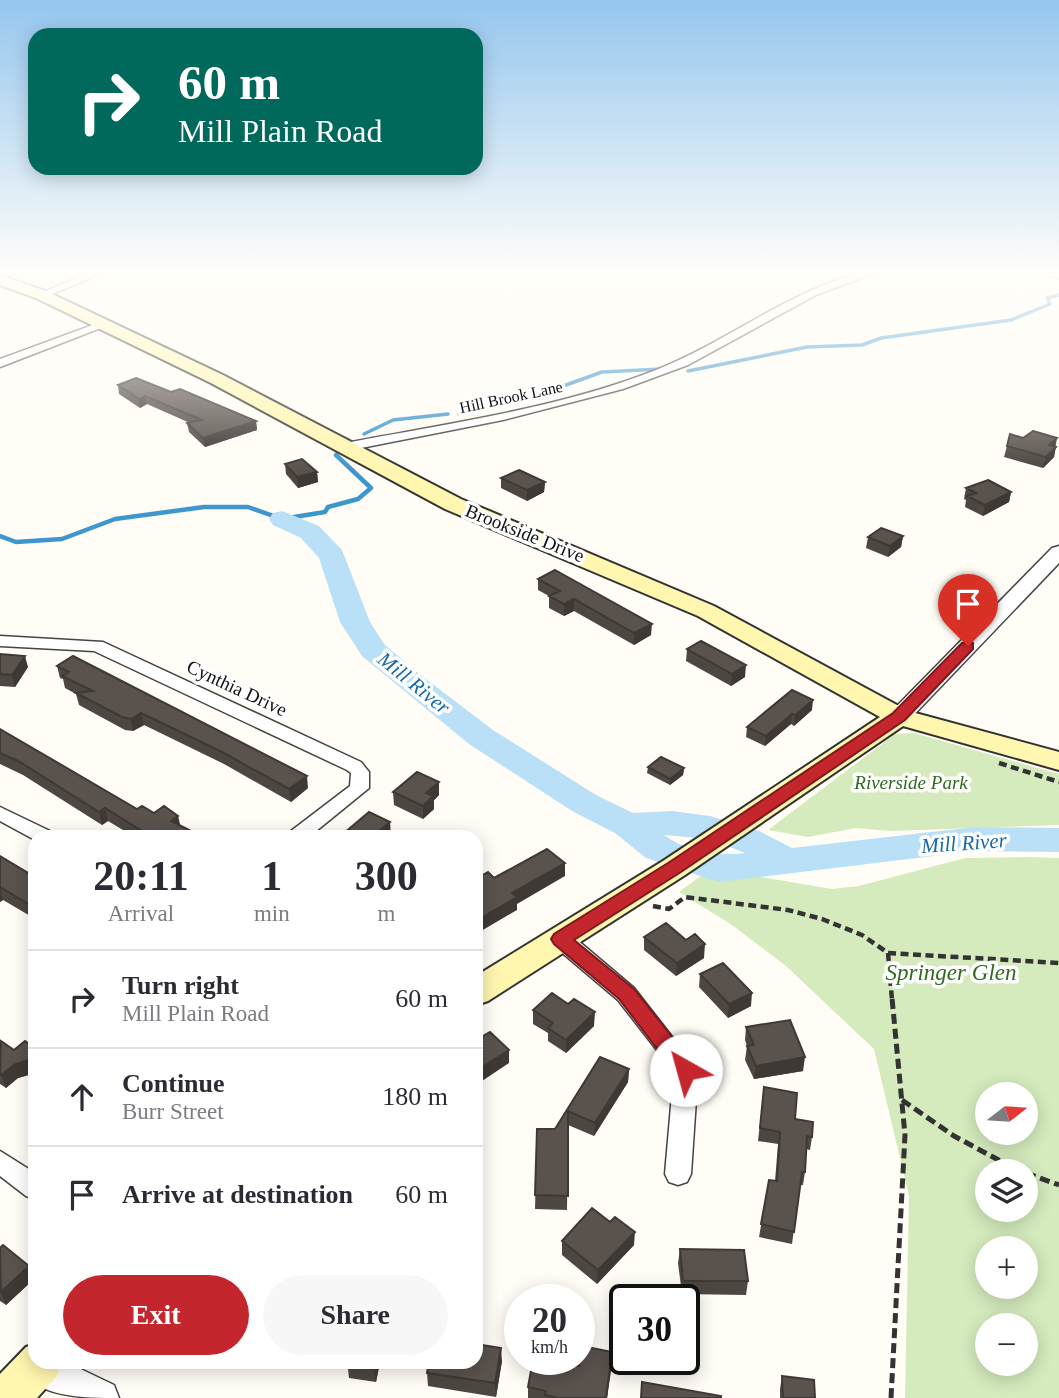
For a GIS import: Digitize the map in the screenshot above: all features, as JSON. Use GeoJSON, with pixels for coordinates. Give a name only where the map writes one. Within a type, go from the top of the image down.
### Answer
{"type":"FeatureCollection","features":[{"type":"Feature","properties":{"kind":"main road","name":"Brookside Drive"},"geometry":{"type":"LineString","coordinates":[[136,339],[453,504],[706,611],[899,717],[1059,761]]}},
{"type":"Feature","properties":{"kind":"main road"},"geometry":{"type":"LineString","coordinates":[[483,988],[674,868],[899,717]]}},
{"type":"Feature","properties":{"kind":"main road"},"geometry":{"type":"LineString","coordinates":[[7,1398],[34,1369]]}},
{"type":"Feature","properties":{"kind":"street"},"geometry":{"type":"LineString","coordinates":[[0,363],[64,339]]}},
{"type":"Feature","properties":{"kind":"street","name":"Hill Brook Lane"},"geometry":{"type":"LineString","coordinates":[[346,447],[544,408],[659,374],[732,339]]}},
{"type":"Feature","properties":{"kind":"street"},"geometry":{"type":"LineString","coordinates":[[899,717],[1059,552]]}},
{"type":"Feature","properties":{"kind":"street","name":"Cynthia Drive"},"geometry":{"type":"LineString","coordinates":[[0,641],[97,646],[354,766],[360,772],[359,788],[306,830]]}},
{"type":"Feature","properties":{"kind":"street"},"geometry":{"type":"LineString","coordinates":[[0,813],[32,830]]}},
{"type":"Feature","properties":{"kind":"street"},"geometry":{"type":"LineString","coordinates":[[561,939],[626,994],[686,1070],[678,1174]]}},
{"type":"Feature","properties":{"kind":"street"},"geometry":{"type":"LineString","coordinates":[[0,1162],[28,1183]]}},
{"type":"Feature","properties":{"kind":"street"},"geometry":{"type":"LineString","coordinates":[[47,1369],[66,1383],[100,1398]]}},
{"type":"Feature","properties":{"kind":"path"},"geometry":{"type":"LineString","coordinates":[[994,761],[1059,782]]}},
{"type":"Feature","properties":{"kind":"path"},"geometry":{"type":"LineString","coordinates":[[653,906],[669,909],[685,897],[788,910],[862,935],[888,953],[1059,963]]}},
{"type":"Feature","properties":{"kind":"path"},"geometry":{"type":"LineString","coordinates":[[888,953],[905,1135],[891,1398]]}},
{"type":"Feature","properties":{"kind":"path"},"geometry":{"type":"LineString","coordinates":[[902,1100],[954,1136],[997,1159]]}},
{"type":"Feature","properties":{"kind":"path"},"geometry":{"type":"LineString","coordinates":[[1038,1177],[1059,1185]]}},
{"type":"Feature","properties":{"kind":"green space","name":"Riverside Park"},"geometry":{"type":"Polygon","coordinates":[[[914,733],[1059,774],[1059,825],[891,831],[856,828],[808,837],[768,830],[895,734],[914,733]]]}},
{"type":"Feature","properties":{"kind":"green space","name":"Springer Glen"},"geometry":{"type":"Polygon","coordinates":[[[965,858],[1059,858],[1059,1398],[905,1398],[909,1196],[874,1049],[786,966],[732,925],[679,892],[702,875],[761,877],[832,889],[859,886],[965,858]]]}},
{"type":"Feature","properties":{"kind":"building"},"geometry":{"type":"Polygon","coordinates":[[[136,378],[171,392],[180,389],[256,421],[203,438],[187,423],[202,420],[145,396],[139,399],[118,385],[136,378]]]}},
{"type":"Feature","properties":{"kind":"building"},"geometry":{"type":"Polygon","coordinates":[[[1033,431],[1057,438],[1049,445],[1056,447],[1046,457],[1007,446],[1010,434],[1023,438],[1033,431]]]}},
{"type":"Feature","properties":{"kind":"building"},"geometry":{"type":"Polygon","coordinates":[[[302,459],[317,472],[297,477],[285,464],[302,459]]]}},
{"type":"Feature","properties":{"kind":"building"},"geometry":{"type":"Polygon","coordinates":[[[519,470],[545,482],[527,490],[501,478],[519,470]]]}},
{"type":"Feature","properties":{"kind":"building"},"geometry":{"type":"Polygon","coordinates":[[[988,480],[1011,492],[985,505],[967,496],[976,493],[966,488],[988,480]]]}},
{"type":"Feature","properties":{"kind":"building"},"geometry":{"type":"Polygon","coordinates":[[[881,528],[903,536],[890,546],[868,537],[881,528]]]}},
{"type":"Feature","properties":{"kind":"building"},"geometry":{"type":"Polygon","coordinates":[[[555,570],[652,624],[634,633],[574,599],[564,604],[549,596],[560,591],[538,579],[555,570]]]}},
{"type":"Feature","properties":{"kind":"building"},"geometry":{"type":"Polygon","coordinates":[[[701,641],[746,665],[732,674],[687,649],[701,641]]]}},
{"type":"Feature","properties":{"kind":"building"},"geometry":{"type":"Polygon","coordinates":[[[0,654],[25,656],[12,675],[0,674],[0,654]]]}},
{"type":"Feature","properties":{"kind":"building"},"geometry":{"type":"Polygon","coordinates":[[[73,656],[307,776],[289,789],[222,752],[141,713],[131,719],[122,717],[76,693],[93,691],[62,676],[69,672],[57,666],[73,656]]]}},
{"type":"Feature","properties":{"kind":"building"},"geometry":{"type":"Polygon","coordinates":[[[792,690],[813,700],[766,736],[747,727],[792,690]]]}},
{"type":"Feature","properties":{"kind":"building"},"geometry":{"type":"Polygon","coordinates":[[[0,729],[137,809],[142,806],[154,813],[164,806],[178,816],[171,821],[189,830],[140,830],[105,808],[99,812],[20,762],[0,753],[0,729]]]}},
{"type":"Feature","properties":{"kind":"building"},"geometry":{"type":"Polygon","coordinates":[[[661,757],[684,768],[670,779],[648,767],[661,757]]]}},
{"type":"Feature","properties":{"kind":"building"},"geometry":{"type":"Polygon","coordinates":[[[417,772],[439,782],[426,793],[433,796],[423,806],[393,792],[417,772]]]}},
{"type":"Feature","properties":{"kind":"building"},"geometry":{"type":"Polygon","coordinates":[[[369,812],[390,822],[380,830],[348,830],[369,812]]]}},
{"type":"Feature","properties":{"kind":"building"},"geometry":{"type":"Polygon","coordinates":[[[547,849],[565,863],[512,893],[517,897],[483,917],[483,875],[488,872],[494,878],[547,849]]]}},
{"type":"Feature","properties":{"kind":"building"},"geometry":{"type":"Polygon","coordinates":[[[0,856],[28,873],[28,904],[0,887],[0,856]]]}},
{"type":"Feature","properties":{"kind":"building"},"geometry":{"type":"Polygon","coordinates":[[[666,923],[686,940],[695,934],[705,944],[677,963],[644,937],[666,923]]]}},
{"type":"Feature","properties":{"kind":"building"},"geometry":{"type":"Polygon","coordinates":[[[723,963],[752,993],[729,1004],[700,974],[723,963]]]}},
{"type":"Feature","properties":{"kind":"building"},"geometry":{"type":"Polygon","coordinates":[[[552,993],[568,1004],[574,999],[595,1012],[566,1040],[548,1028],[553,1023],[533,1010],[552,993]]]}},
{"type":"Feature","properties":{"kind":"building"},"geometry":{"type":"Polygon","coordinates":[[[790,1020],[805,1057],[756,1066],[747,1046],[754,1045],[746,1027],[790,1020]]]}},
{"type":"Feature","properties":{"kind":"building"},"geometry":{"type":"Polygon","coordinates":[[[490,1032],[509,1050],[483,1067],[483,1036],[490,1032]]]}},
{"type":"Feature","properties":{"kind":"building"},"geometry":{"type":"Polygon","coordinates":[[[1,1041],[14,1050],[25,1041],[28,1043],[28,1060],[0,1074],[1,1041]]]}},
{"type":"Feature","properties":{"kind":"building"},"geometry":{"type":"Polygon","coordinates":[[[600,1057],[629,1069],[595,1123],[568,1111],[568,1196],[535,1195],[537,1129],[555,1129],[600,1057]]]}},
{"type":"Feature","properties":{"kind":"building"},"geometry":{"type":"Polygon","coordinates":[[[764,1087],[797,1093],[795,1119],[813,1122],[812,1137],[807,1136],[805,1172],[802,1172],[794,1232],[761,1224],[769,1180],[777,1181],[780,1132],[760,1128],[764,1087]]]}},
{"type":"Feature","properties":{"kind":"building"},"geometry":{"type":"Polygon","coordinates":[[[592,1208],[610,1222],[615,1217],[635,1232],[598,1270],[562,1241],[592,1208]]]}},
{"type":"Feature","properties":{"kind":"building"},"geometry":{"type":"Polygon","coordinates":[[[3,1245],[28,1265],[1,1292],[0,1248],[3,1245]]]}},
{"type":"Feature","properties":{"kind":"building"},"geometry":{"type":"Polygon","coordinates":[[[680,1249],[744,1250],[748,1281],[683,1281],[680,1249]]]}},
{"type":"Feature","properties":{"kind":"building"},"geometry":{"type":"Polygon","coordinates":[[[483,1345],[501,1348],[495,1383],[427,1373],[428,1369],[483,1369],[483,1345]]]}},
{"type":"Feature","properties":{"kind":"building"},"geometry":{"type":"Polygon","coordinates":[[[595,1349],[609,1351],[606,1398],[558,1398],[545,1395],[546,1391],[528,1387],[530,1375],[595,1375],[595,1349]]]}},
{"type":"Feature","properties":{"kind":"building"},"geometry":{"type":"Polygon","coordinates":[[[782,1376],[814,1380],[815,1398],[783,1398],[782,1376]]]}},
{"type":"Feature","properties":{"kind":"building"},"geometry":{"type":"Polygon","coordinates":[[[642,1382],[721,1396],[721,1398],[641,1398],[642,1382]]]}},
{"type":"Feature","properties":{"kind":"waterway"},"geometry":{"type":"LineString","coordinates":[[688,371],[807,347],[862,345],[878,339]]}},
{"type":"Feature","properties":{"kind":"waterway"},"geometry":{"type":"LineString","coordinates":[[459,414],[527,399],[602,372],[661,369]]}},
{"type":"Feature","properties":{"kind":"waterway"},"geometry":{"type":"LineString","coordinates":[[364,434],[393,420],[448,414]]}},
{"type":"Feature","properties":{"kind":"waterway","name":"Mill River"},"geometry":{"type":"LineString","coordinates":[[0,536],[16,542],[62,539],[115,519],[204,507],[248,507],[282,519],[325,512],[328,507],[358,499],[371,488],[336,455]]}},
{"type":"Feature","properties":{"kind":"waterway","name":"Mill River"},"geometry":{"type":"LineString","coordinates":[[282,519],[310,532],[332,556],[355,622],[373,650],[481,737],[584,803],[628,825]]}},
{"type":"Feature","properties":{"kind":"waterway","name":"Mill River"},"geometry":{"type":"LineString","coordinates":[[628,825],[672,823],[710,827],[747,839],[786,861]]}},
{"type":"Feature","properties":{"kind":"waterway","name":"Mill River"},"geometry":{"type":"LineString","coordinates":[[628,825],[659,849],[719,869],[975,839],[1059,840]]}},
{"type":"Feature","properties":{"kind":"route"},"geometry":{"type":"LineString","coordinates":[[686,1070],[626,994],[561,939],[674,868],[899,717],[968,646]]}}]}
